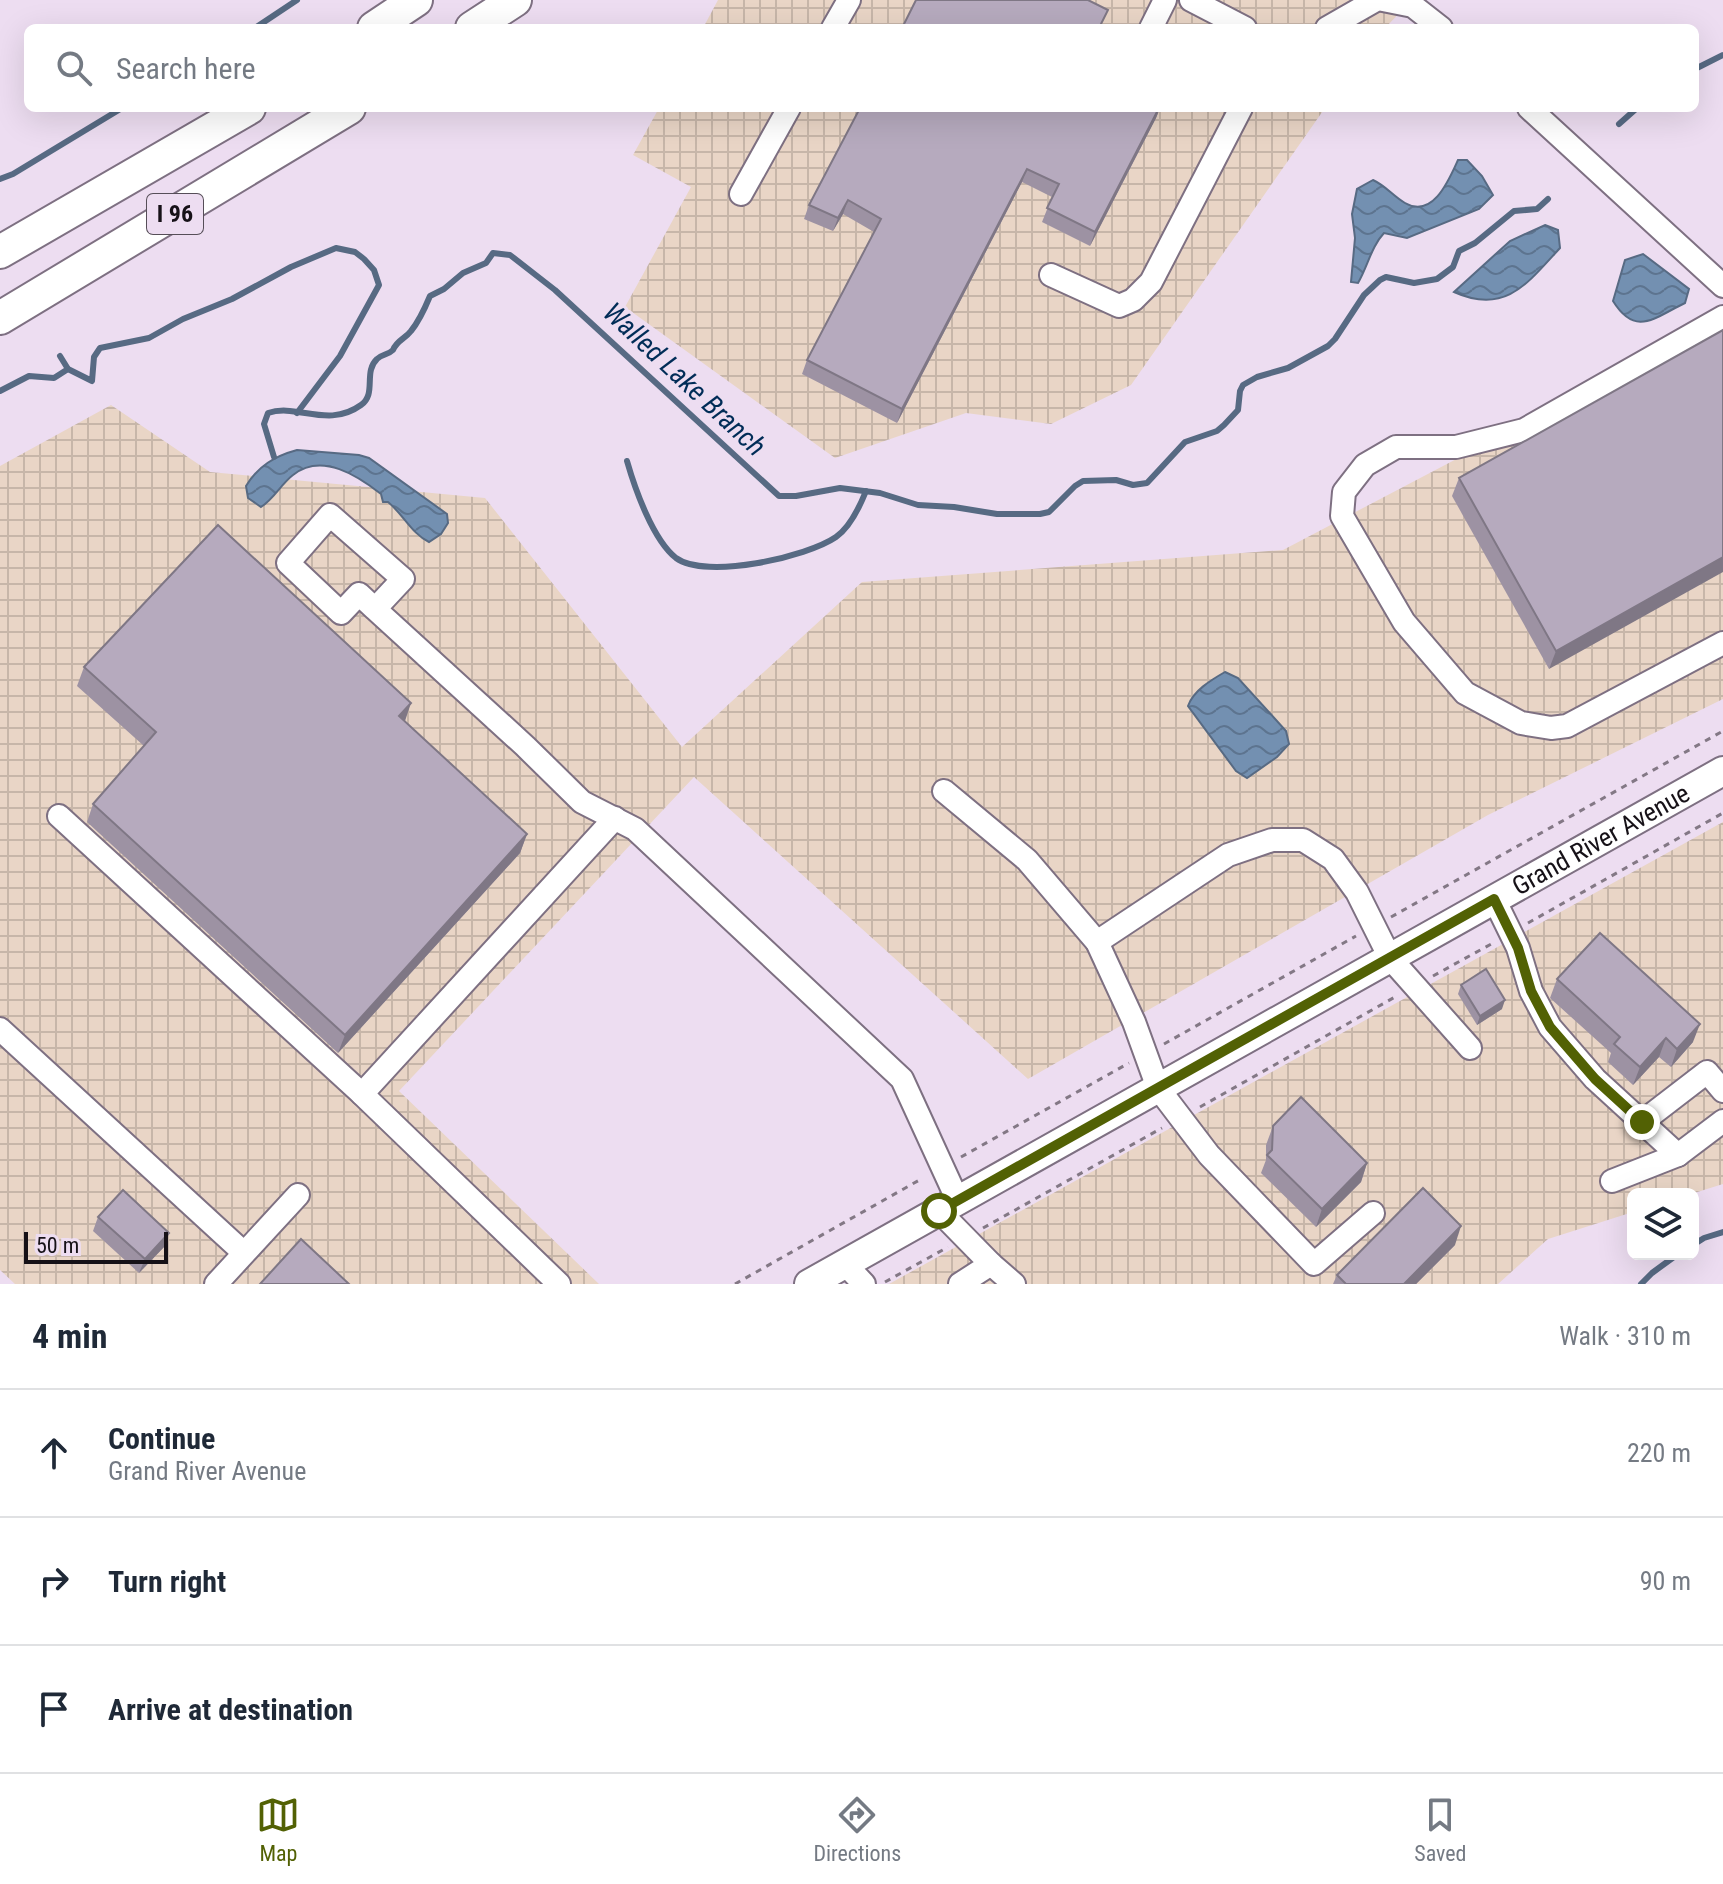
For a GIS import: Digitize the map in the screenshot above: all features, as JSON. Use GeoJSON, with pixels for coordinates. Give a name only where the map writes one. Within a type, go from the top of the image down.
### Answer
{"type":"FeatureCollection","features":[{"type":"Feature","properties":{"kind":"highway"},"geometry":{"type":"LineString","coordinates":[[380,24],[416,0]]}},
{"type":"Feature","properties":{"kind":"highway"},"geometry":{"type":"LineString","coordinates":[[478,24],[515,0]]}},
{"type":"Feature","properties":{"kind":"highway","name":"I 96"},"geometry":{"type":"LineString","coordinates":[[0,252],[242,112]]}},
{"type":"Feature","properties":{"kind":"highway","name":"I 96"},"geometry":{"type":"LineString","coordinates":[[0,318],[342,112]]}},
{"type":"Feature","properties":{"kind":"main road","name":"Grand River Avenue"},"geometry":{"type":"LineString","coordinates":[[809,1284],[855,1274],[949,1206],[1723,771]]}},
{"type":"Feature","properties":{"kind":"lane"},"geometry":{"type":"LineString","coordinates":[[835,24],[849,0]]}},
{"type":"Feature","properties":{"kind":"lane"},"geometry":{"type":"LineString","coordinates":[[1153,24],[1165,0]]}},
{"type":"Feature","properties":{"kind":"lane"},"geometry":{"type":"LineString","coordinates":[[1191,0],[1237,24]]}},
{"type":"Feature","properties":{"kind":"lane"},"geometry":{"type":"LineString","coordinates":[[1334,24],[1376,0]]}},
{"type":"Feature","properties":{"kind":"lane"},"geometry":{"type":"LineString","coordinates":[[1383,0],[1413,6],[1436,24]]}},
{"type":"Feature","properties":{"kind":"lane"},"geometry":{"type":"LineString","coordinates":[[741,194],[787,112]]}},
{"type":"Feature","properties":{"kind":"lane"},"geometry":{"type":"LineString","coordinates":[[1051,275],[1119,306],[1133,300],[1151,282],[1239,112]]}},
{"type":"Feature","properties":{"kind":"lane"},"geometry":{"type":"LineString","coordinates":[[1533,112],[1723,286]]}},
{"type":"Feature","properties":{"kind":"lane"},"geometry":{"type":"LineString","coordinates":[[1723,317],[1524,430],[1456,447],[1396,447],[1365,465],[1344,492],[1342,516],[1404,622],[1465,693],[1521,723],[1551,728],[1567,726],[1723,643]]}},
{"type":"Feature","properties":{"kind":"lane"},"geometry":{"type":"LineString","coordinates":[[375,609],[403,579],[330,515],[288,563],[341,613],[359,594],[375,609],[525,746],[582,802],[635,829],[902,1079],[942,1167],[949,1206],[991,1264],[1014,1284]]}},
{"type":"Feature","properties":{"kind":"lane"},"geometry":{"type":"LineString","coordinates":[[944,791],[1027,860],[1097,942],[1134,1022],[1158,1088],[1209,1155],[1314,1264],[1373,1213]]}},
{"type":"Feature","properties":{"kind":"lane"},"geometry":{"type":"LineString","coordinates":[[59,816],[362,1094],[559,1284]]}},
{"type":"Feature","properties":{"kind":"lane"},"geometry":{"type":"LineString","coordinates":[[362,1094],[615,818]]}},
{"type":"Feature","properties":{"kind":"lane"},"geometry":{"type":"LineString","coordinates":[[1097,942],[1228,855],[1272,840],[1303,840],[1333,859],[1357,892],[1390,958],[1470,1048]]}},
{"type":"Feature","properties":{"kind":"lane"},"geometry":{"type":"LineString","coordinates":[[1494,899],[1518,948],[1531,991],[1550,1027],[1595,1079],[1678,1155]]}},
{"type":"Feature","properties":{"kind":"lane"},"geometry":{"type":"LineString","coordinates":[[0,1029],[244,1253]]}},
{"type":"Feature","properties":{"kind":"lane"},"geometry":{"type":"LineString","coordinates":[[1642,1122],[1707,1072],[1723,1091]]}},
{"type":"Feature","properties":{"kind":"lane"},"geometry":{"type":"LineString","coordinates":[[1612,1181],[1678,1155],[1723,1121]]}},
{"type":"Feature","properties":{"kind":"lane"},"geometry":{"type":"LineString","coordinates":[[216,1284],[298,1195]]}},
{"type":"Feature","properties":{"kind":"lane"},"geometry":{"type":"LineString","coordinates":[[960,1284],[991,1264]]}},
{"type":"Feature","properties":{"kind":"path"},"geometry":{"type":"LineString","coordinates":[[735,1284],[1723,731]]}},
{"type":"Feature","properties":{"kind":"path"},"geometry":{"type":"LineString","coordinates":[[1528,923],[1723,813]]}},
{"type":"Feature","properties":{"kind":"shaded area"},"geometry":{"type":"Polygon","coordinates":[[[718,0],[1412,0],[1389,24],[705,24],[718,0]]]}},
{"type":"Feature","properties":{"kind":"shaded area"},"geometry":{"type":"Polygon","coordinates":[[[657,112],[1322,112],[1131,385],[1051,424],[966,413],[835,458],[625,307],[691,187],[633,155],[657,112]]]}},
{"type":"Feature","properties":{"kind":"shaded area"},"geometry":{"type":"Polygon","coordinates":[[[1723,319],[1723,699],[1488,815],[1028,1079],[694,777],[399,1091],[599,1284],[15,1284],[0,1270],[0,466],[111,405],[210,472],[485,498],[682,747],[862,582],[1283,550],[1723,319]]]}},
{"type":"Feature","properties":{"kind":"shaded area"},"geometry":{"type":"Polygon","coordinates":[[[1723,822],[1723,1184],[1699,1192],[1699,1188],[1627,1188],[1627,1214],[1548,1239],[1498,1284],[889,1284],[1723,822]]]}},
{"type":"Feature","properties":{"kind":"water"},"geometry":{"type":"Polygon","coordinates":[[[1458,160],[1467,160],[1482,176],[1493,195],[1479,209],[1407,238],[1384,233],[1358,283],[1351,282],[1355,238],[1352,214],[1357,189],[1373,180],[1405,203],[1424,206],[1439,195],[1458,160]]]}},
{"type":"Feature","properties":{"kind":"water"},"geometry":{"type":"Polygon","coordinates":[[[1545,225],[1558,230],[1560,248],[1525,284],[1501,298],[1487,300],[1454,292],[1510,241],[1545,225]]]}},
{"type":"Feature","properties":{"kind":"water"},"geometry":{"type":"Polygon","coordinates":[[[1643,254],[1689,289],[1685,303],[1655,318],[1638,322],[1621,312],[1613,301],[1625,260],[1643,254]]]}},
{"type":"Feature","properties":{"kind":"water"},"geometry":{"type":"Polygon","coordinates":[[[297,450],[369,458],[447,514],[448,523],[441,534],[429,542],[388,502],[383,502],[381,494],[372,487],[351,474],[328,466],[304,468],[261,507],[248,498],[246,486],[262,467],[281,455],[297,450]]]}},
{"type":"Feature","properties":{"kind":"water"},"geometry":{"type":"Polygon","coordinates":[[[1225,672],[1238,678],[1286,731],[1289,744],[1277,757],[1247,778],[1236,771],[1188,706],[1198,691],[1225,672]]]}},
{"type":"Feature","properties":{"kind":"building"},"geometry":{"type":"Polygon","coordinates":[[[916,0],[1088,0],[1108,10],[1101,24],[904,24],[916,0]]]}},
{"type":"Feature","properties":{"kind":"building"},"geometry":{"type":"Polygon","coordinates":[[[858,112],[1157,112],[1095,232],[1047,208],[1059,184],[1027,169],[902,409],[807,360],[881,219],[848,200],[838,218],[809,205],[858,112]]]}},
{"type":"Feature","properties":{"kind":"building"},"geometry":{"type":"Polygon","coordinates":[[[1723,330],[1723,557],[1556,651],[1459,478],[1723,330]]]}},
{"type":"Feature","properties":{"kind":"building"},"geometry":{"type":"Polygon","coordinates":[[[218,525],[411,703],[399,716],[527,834],[345,1035],[93,804],[156,732],[84,667],[218,525]]]}},
{"type":"Feature","properties":{"kind":"building"},"geometry":{"type":"Polygon","coordinates":[[[1600,933],[1700,1024],[1677,1049],[1666,1038],[1640,1067],[1614,1044],[1620,1037],[1557,979],[1600,933]]]}},
{"type":"Feature","properties":{"kind":"building"},"geometry":{"type":"Polygon","coordinates":[[[1486,969],[1505,1000],[1480,1016],[1461,985],[1486,969]]]}},
{"type":"Feature","properties":{"kind":"building"},"geometry":{"type":"Polygon","coordinates":[[[1301,1097],[1367,1163],[1322,1209],[1267,1155],[1272,1150],[1273,1126],[1301,1097]]]}},
{"type":"Feature","properties":{"kind":"building"},"geometry":{"type":"Polygon","coordinates":[[[1423,1188],[1461,1226],[1404,1284],[1346,1284],[1337,1275],[1423,1188]]]}},
{"type":"Feature","properties":{"kind":"building"},"geometry":{"type":"Polygon","coordinates":[[[123,1190],[169,1233],[145,1259],[98,1217],[123,1190]]]}},
{"type":"Feature","properties":{"kind":"building"},"geometry":{"type":"Polygon","coordinates":[[[301,1239],[349,1284],[260,1284],[301,1239]]]}},
{"type":"Feature","properties":{"kind":"waterway"},"geometry":{"type":"LineString","coordinates":[[261,24],[297,0]]}},
{"type":"Feature","properties":{"kind":"waterway","name":"Walled Lake Branch"},"geometry":{"type":"LineString","coordinates":[[1699,67],[1723,55]]}},
{"type":"Feature","properties":{"kind":"waterway"},"geometry":{"type":"LineString","coordinates":[[0,179],[115,112]]}},
{"type":"Feature","properties":{"kind":"waterway","name":"Walled Lake Branch"},"geometry":{"type":"LineString","coordinates":[[1619,124],[1632,112]]}},
{"type":"Feature","properties":{"kind":"waterway","name":"Walled Lake Branch"},"geometry":{"type":"LineString","coordinates":[[274,457],[264,424],[268,413],[290,411],[337,415],[361,405],[368,395],[373,364],[393,350],[411,331],[430,296],[463,273],[486,263],[493,253],[510,255],[555,290],[779,496],[840,488],[880,493],[918,505],[997,514],[1040,514],[1049,512],[1083,481],[1116,480],[1133,485],[1147,483],[1185,442],[1217,431],[1224,425],[1238,410],[1243,385],[1257,377],[1288,368],[1328,346],[1364,295],[1380,280],[1386,277],[1414,283],[1437,279],[1453,267],[1459,251],[1475,243],[1514,211],[1537,209],[1548,199]]}},
{"type":"Feature","properties":{"kind":"waterway","name":"Walled Lake Branch"},"geometry":{"type":"LineString","coordinates":[[60,356],[68,369],[92,381],[94,357],[100,348],[149,338],[336,248],[355,252],[374,270],[379,285],[340,356],[297,413]]}},
{"type":"Feature","properties":{"kind":"waterway"},"geometry":{"type":"LineString","coordinates":[[0,391],[29,376],[54,378],[68,369]]}},
{"type":"Feature","properties":{"kind":"waterway"},"geometry":{"type":"LineString","coordinates":[[627,461],[646,513],[668,550],[676,558],[690,564],[710,567],[756,563],[822,545],[845,528],[866,491]]}},
{"type":"Feature","properties":{"kind":"waterway"},"geometry":{"type":"LineString","coordinates":[[1699,1241],[1723,1232]]}},
{"type":"Feature","properties":{"kind":"waterway"},"geometry":{"type":"LineString","coordinates":[[1641,1284],[1670,1260]]}},
{"type":"Feature","properties":{"kind":"route"},"geometry":{"type":"LineString","coordinates":[[939,1211],[1494,899],[1518,948],[1531,991],[1550,1027],[1595,1079],[1642,1122]]}}]}
